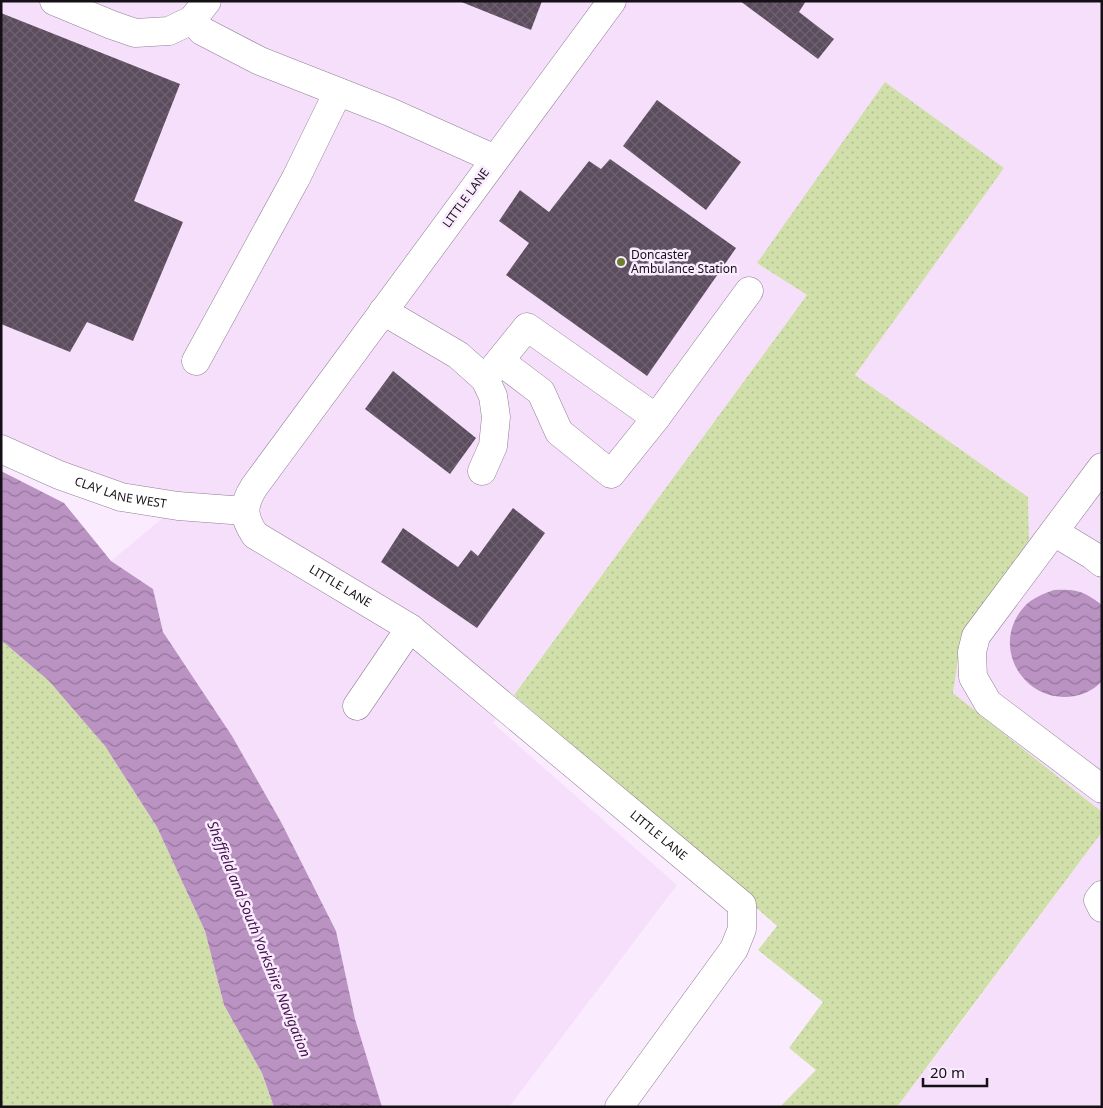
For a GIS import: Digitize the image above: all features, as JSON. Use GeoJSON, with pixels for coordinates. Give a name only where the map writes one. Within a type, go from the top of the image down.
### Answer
{"type":"FeatureCollection","features":[{"type":"Feature","properties":{"kind":"street"},"geometry":{"type":"LineString","coordinates":[[54,1],[135,33],[169,31],[200,11],[202,31],[260,61],[390,112],[495,159]]}},
{"type":"Feature","properties":{"kind":"street","name":"LITTLE LANE"},"geometry":{"type":"LineString","coordinates":[[612,1],[254,487],[247,498],[245,511],[248,525],[255,535],[410,628],[742,905],[742,929],[734,949],[619,1107]]}},
{"type":"Feature","properties":{"kind":"street"},"geometry":{"type":"LineString","coordinates":[[196,361],[296,178],[338,92]]}},
{"type":"Feature","properties":{"kind":"street"},"geometry":{"type":"LineString","coordinates":[[382,311],[458,355],[541,392],[560,432],[611,474],[656,418],[749,291]]}},
{"type":"Feature","properties":{"kind":"street"},"geometry":{"type":"LineString","coordinates":[[482,471],[493,446],[496,417],[492,370],[528,327],[656,418]]}},
{"type":"Feature","properties":{"kind":"street","name":"CLAY LANE WEST"},"geometry":{"type":"LineString","coordinates":[[1,449],[59,475],[121,497],[178,506],[245,511]]}},
{"type":"Feature","properties":{"kind":"street"},"geometry":{"type":"LineString","coordinates":[[1102,467],[976,636],[972,652],[973,677],[988,703],[1102,789]]}},
{"type":"Feature","properties":{"kind":"street"},"geometry":{"type":"LineString","coordinates":[[1054,532],[1102,563]]}},
{"type":"Feature","properties":{"kind":"street"},"geometry":{"type":"LineString","coordinates":[[357,706],[410,628]]}},
{"type":"Feature","properties":{"kind":"street"},"geometry":{"type":"LineString","coordinates":[[1102,894],[1098,900],[1102,908]]}},
{"type":"Feature","properties":{"kind":"shaded area"},"geometry":{"type":"Polygon","coordinates":[[[1,1],[1102,1],[1102,812],[953,693],[961,640],[1029,540],[1028,497],[855,375],[1004,168],[757,263],[807,295],[493,723],[677,885],[509,1107],[382,1107],[355,1019],[336,931],[281,822],[232,736],[163,632],[153,589],[111,561],[177,506],[1,449],[1,1]]]}},
{"type":"Feature","properties":{"kind":"shaded area"},"geometry":{"type":"Polygon","coordinates":[[[1102,832],[1102,1107],[897,1107],[951,1036],[1102,832]]]}},
{"type":"Feature","properties":{"kind":"green space"},"geometry":{"type":"Polygon","coordinates":[[[885,82],[1004,168],[855,375],[1028,497],[1029,540],[961,640],[953,693],[1102,812],[1102,832],[897,1107],[780,1107],[816,1070],[789,1048],[823,1002],[758,950],[777,926],[514,695],[807,295],[757,263],[885,82]]]}},
{"type":"Feature","properties":{"kind":"green space"},"geometry":{"type":"Polygon","coordinates":[[[1,640],[49,681],[105,746],[157,827],[205,931],[224,1005],[262,1073],[274,1107],[1,1107],[1,640]]]}},
{"type":"Feature","properties":{"kind":"water","name":"Sheffield and South Yorkshire Navigation"},"geometry":{"type":"Polygon","coordinates":[[[1,471],[64,503],[111,561],[153,589],[163,632],[232,736],[281,822],[336,931],[355,1019],[382,1107],[274,1107],[262,1073],[224,1005],[205,931],[157,827],[105,746],[49,681],[1,640],[1,471]]]}},
{"type":"Feature","properties":{"kind":"water"},"geometry":{"type":"Polygon","coordinates":[[[1054,590],[1080,592],[1102,605],[1102,681],[1090,691],[1075,696],[1057,696],[1041,691],[1027,682],[1017,670],[1011,655],[1010,639],[1014,622],[1027,604],[1054,590]]]}},
{"type":"Feature","properties":{"kind":"building"},"geometry":{"type":"Polygon","coordinates":[[[459,1],[542,1],[531,30],[459,1]]]}},
{"type":"Feature","properties":{"kind":"building"},"geometry":{"type":"Polygon","coordinates":[[[740,1],[806,1],[799,12],[834,39],[818,59],[740,1]]]}},
{"type":"Feature","properties":{"kind":"building"},"geometry":{"type":"Polygon","coordinates":[[[1,13],[180,84],[134,201],[183,222],[133,341],[87,322],[70,352],[1,324],[1,13]]]}},
{"type":"Feature","properties":{"kind":"building"},"geometry":{"type":"Polygon","coordinates":[[[657,100],[741,162],[706,210],[623,146],[657,100]]]}},
{"type":"Feature","properties":{"kind":"building","name":"Doncaster Ambulance Station"},"geometry":{"type":"Polygon","coordinates":[[[610,159],[736,248],[647,376],[506,275],[529,243],[499,221],[520,190],[549,212],[589,161],[601,169],[610,159]]]}},
{"type":"Feature","properties":{"kind":"building"},"geometry":{"type":"Polygon","coordinates":[[[393,371],[476,438],[450,474],[365,409],[393,371]]]}},
{"type":"Feature","properties":{"kind":"building"},"geometry":{"type":"Polygon","coordinates":[[[513,508],[545,533],[477,628],[381,562],[403,528],[458,567],[471,550],[478,556],[513,508]]]}},
{"type":"Feature","properties":{"kind":"place","name":"Doncaster Ambulance Station"},"geometry":{"type":"Point","coordinates":[621,262]}}]}
